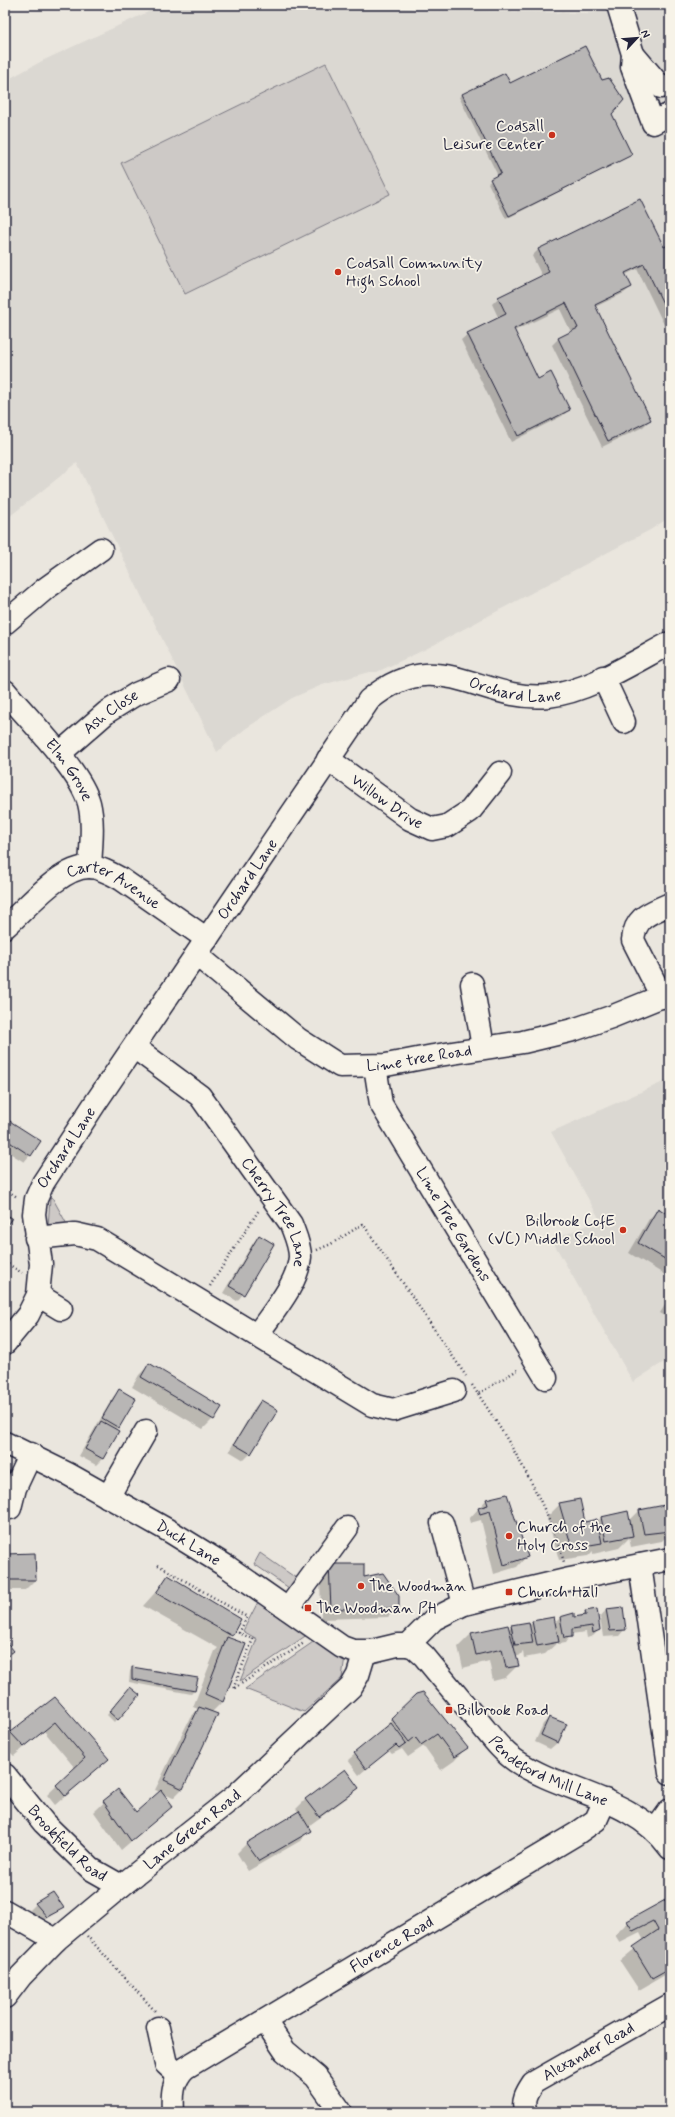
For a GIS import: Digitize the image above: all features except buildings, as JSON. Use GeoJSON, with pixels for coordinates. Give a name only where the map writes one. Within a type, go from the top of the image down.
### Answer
{"type":"FeatureCollection","features":[{"type":"Feature","properties":{"kind":"street"},"geometry":{"type":"LineString","coordinates":[[618,5],[633,54],[632,67],[662,118]]}},
{"type":"Feature","properties":{"kind":"street"},"geometry":{"type":"LineString","coordinates":[[633,54],[661,87]]}},
{"type":"Feature","properties":{"kind":"street"},"geometry":{"type":"LineString","coordinates":[[5,623],[45,589],[101,549]]}},
{"type":"Feature","properties":{"kind":"street","name":"Orchard Lane"},"geometry":{"type":"LineString","coordinates":[[5,1344],[28,1315],[38,1295],[41,1264],[36,1238],[34,1214],[36,1199],[43,1183],[369,700],[379,691],[406,678],[425,674],[444,675],[530,696],[564,694],[603,677],[670,644]]}},
{"type":"Feature","properties":{"kind":"street"},"geometry":{"type":"LineString","coordinates":[[603,677],[624,722]]}},
{"type":"Feature","properties":{"kind":"street","name":"Ash Close"},"geometry":{"type":"LineString","coordinates":[[59,754],[107,712],[136,694],[169,680]]}},
{"type":"Feature","properties":{"kind":"street","name":"Elm Grove"},"geometry":{"type":"LineString","coordinates":[[5,691],[59,754],[79,782],[89,804],[92,833],[90,867]]}},
{"type":"Feature","properties":{"kind":"street","name":"Willow Drive"},"geometry":{"type":"LineString","coordinates":[[328,759],[410,819],[432,829],[447,826],[470,811],[500,772]]}},
{"type":"Feature","properties":{"kind":"street","name":"Carter Avenue"},"geometry":{"type":"LineString","coordinates":[[5,927],[63,876],[90,867],[106,872],[120,879],[202,947]]}},
{"type":"Feature","properties":{"kind":"street"},"geometry":{"type":"LineString","coordinates":[[666,995],[633,940],[634,930],[638,922],[647,915],[670,904]]}},
{"type":"Feature","properties":{"kind":"street","name":"Lime tree Road"},"geometry":{"type":"LineString","coordinates":[[202,947],[298,1039],[340,1066],[375,1066],[483,1047],[523,1042],[573,1030],[639,1007],[666,995]]}},
{"type":"Feature","properties":{"kind":"street"},"geometry":{"type":"LineString","coordinates":[[472,984],[483,1047]]}},
{"type":"Feature","properties":{"kind":"street","name":"Cherry Tree Lane"},"geometry":{"type":"LineString","coordinates":[[134,1047],[190,1087],[209,1107],[291,1224],[298,1241],[300,1256],[293,1281],[257,1335]]}},
{"type":"Feature","properties":{"kind":"street","name":"Lime Tree Gardens"},"geometry":{"type":"LineString","coordinates":[[375,1066],[381,1104],[546,1378]]}},
{"type":"Feature","properties":{"kind":"street"},"geometry":{"type":"LineString","coordinates":[[36,1238],[75,1234],[97,1240],[372,1405],[393,1410],[454,1391]]}},
{"type":"Feature","properties":{"kind":"street"},"geometry":{"type":"LineString","coordinates":[[38,1295],[62,1309]]}},
{"type":"Feature","properties":{"kind":"street"},"geometry":{"type":"LineString","coordinates":[[108,1497],[146,1431]]}},
{"type":"Feature","properties":{"kind":"street","name":"Duck Lane"},"geometry":{"type":"LineString","coordinates":[[5,1443],[31,1454],[226,1566],[342,1647],[353,1651],[365,1652]]}},
{"type":"Feature","properties":{"kind":"street"},"geometry":{"type":"LineString","coordinates":[[10,1508],[15,1488],[31,1454]]}},
{"type":"Feature","properties":{"kind":"street"},"geometry":{"type":"LineString","coordinates":[[442,1522],[464,1604]]}},
{"type":"Feature","properties":{"kind":"street"},"geometry":{"type":"LineString","coordinates":[[288,1609],[347,1528]]}},
{"type":"Feature","properties":{"kind":"street"},"geometry":{"type":"LineString","coordinates":[[365,1652],[397,1645],[408,1645],[434,1619],[464,1604],[570,1579],[670,1559]]}},
{"type":"Feature","properties":{"kind":"street"},"geometry":{"type":"LineString","coordinates":[[640,1565],[670,1773]]}},
{"type":"Feature","properties":{"kind":"street","name":"Pendeford Mill Lane"},"geometry":{"type":"LineString","coordinates":[[408,1645],[414,1647],[424,1656],[507,1755],[528,1768],[605,1800],[633,1815],[655,1831],[670,1848]]}},
{"type":"Feature","properties":{"kind":"street","name":"Lane Green Road"},"geometry":{"type":"LineString","coordinates":[[5,1997],[21,1976],[56,1940],[121,1886],[234,1797],[351,1687],[358,1675],[365,1652]]}},
{"type":"Feature","properties":{"kind":"street","name":"Brookfield Road"},"geometry":{"type":"LineString","coordinates":[[5,1775],[44,1823],[90,1869],[121,1886]]}},
{"type":"Feature","properties":{"kind":"street","name":"Florence Road"},"geometry":{"type":"LineString","coordinates":[[176,2080],[197,2060],[265,2021],[576,1834],[596,1820],[605,1800]]}},
{"type":"Feature","properties":{"kind":"street"},"geometry":{"type":"LineString","coordinates":[[655,1831],[670,1810]]}},
{"type":"Feature","properties":{"kind":"street"},"geometry":{"type":"LineString","coordinates":[[5,1911],[56,1940]]}},
{"type":"Feature","properties":{"kind":"street","name":"Alexander Road"},"geometry":{"type":"LineString","coordinates":[[526,2112],[524,2107],[526,2093],[533,2083],[670,2005]]}},
{"type":"Feature","properties":{"kind":"street"},"geometry":{"type":"LineString","coordinates":[[265,2021],[286,2051],[316,2077],[341,2112]]}},
{"type":"Feature","properties":{"kind":"street"},"geometry":{"type":"LineString","coordinates":[[158,2028],[166,2064],[176,2080],[174,2112]]}},
{"type":"Feature","properties":{"kind":"path"},"geometry":{"type":"LineString","coordinates":[[5,1189],[21,1199]]}},
{"type":"Feature","properties":{"kind":"path"},"geometry":{"type":"LineString","coordinates":[[210,1287],[260,1208]]}},
{"type":"Feature","properties":{"kind":"path"},"geometry":{"type":"LineString","coordinates":[[300,1256],[331,1244],[363,1224],[507,1437],[532,1485],[560,1549],[570,1579]]}},
{"type":"Feature","properties":{"kind":"path"},"geometry":{"type":"LineString","coordinates":[[5,1262],[24,1274]]}},
{"type":"Feature","properties":{"kind":"path"},"geometry":{"type":"LineString","coordinates":[[478,1394],[535,1359]]}},
{"type":"Feature","properties":{"kind":"path"},"geometry":{"type":"LineString","coordinates":[[158,1565],[247,1617],[238,1633],[253,1640],[233,1689],[310,1639]]}},
{"type":"Feature","properties":{"kind":"path"},"geometry":{"type":"LineString","coordinates":[[76,1924],[155,2010],[158,2028]]}},
{"type":"Feature","properties":{"kind":"shaded area","name":"Codsall Community High School"},"geometry":{"type":"Polygon","coordinates":[[[163,5],[398,5],[418,10],[593,13],[619,5],[670,5],[670,517],[650,530],[426,649],[377,672],[370,672],[322,685],[292,698],[245,729],[217,752],[77,463],[5,520],[5,81],[44,60],[163,5]]]}},
{"type":"Feature","properties":{"kind":"shaded area"},"geometry":{"type":"Polygon","coordinates":[[[326,63],[390,194],[185,294],[121,163],[326,63]]]}},
{"type":"Feature","properties":{"kind":"shaded area","name":"Bilbrook CofE (VC) Middle School"},"geometry":{"type":"Polygon","coordinates":[[[670,1079],[670,1358],[633,1382],[552,1240],[600,1220],[551,1132],[670,1079]]]}},
{"type":"Feature","properties":{"kind":"shaded area"},"geometry":{"type":"Polygon","coordinates":[[[52,1197],[69,1228],[48,1227],[50,1198],[52,1197]]]}},
{"type":"Feature","properties":{"kind":"shaded area"},"geometry":{"type":"Polygon","coordinates":[[[260,1553],[296,1578],[289,1588],[254,1564],[260,1553]]]}},
{"type":"Feature","properties":{"kind":"shaded area"},"geometry":{"type":"Polygon","coordinates":[[[260,1598],[314,1630],[240,1681],[257,1639],[243,1631],[260,1598]]]}},
{"type":"Feature","properties":{"kind":"shaded area"},"geometry":{"type":"Polygon","coordinates":[[[319,1638],[345,1656],[342,1678],[304,1712],[245,1689],[319,1638]]]}},
{"type":"Feature","properties":{"kind":"place","name":"Codsall Leisure Center"},"geometry":{"type":"Point","coordinates":[552,135]}},
{"type":"Feature","properties":{"kind":"place","name":"Codsall Community High School"},"geometry":{"type":"Point","coordinates":[338,272]}},
{"type":"Feature","properties":{"kind":"place","name":"Bilbrook CofE (VC) Middle School"},"geometry":{"type":"Point","coordinates":[623,1230]}},
{"type":"Feature","properties":{"kind":"place","name":"Church of the Holy Cross"},"geometry":{"type":"Point","coordinates":[509,1536]}},
{"type":"Feature","properties":{"kind":"place","name":"The Woodman"},"geometry":{"type":"Point","coordinates":[361,1586]}},
{"type":"Feature","properties":{"kind":"place","name":"Church Hall"},"geometry":{"type":"Point","coordinates":[509,1592]}},
{"type":"Feature","properties":{"kind":"place","name":"The Woodman PH"},"geometry":{"type":"Point","coordinates":[308,1608]}},
{"type":"Feature","properties":{"kind":"place","name":"Bilbrook Road"},"geometry":{"type":"Point","coordinates":[449,1710]}}]}
